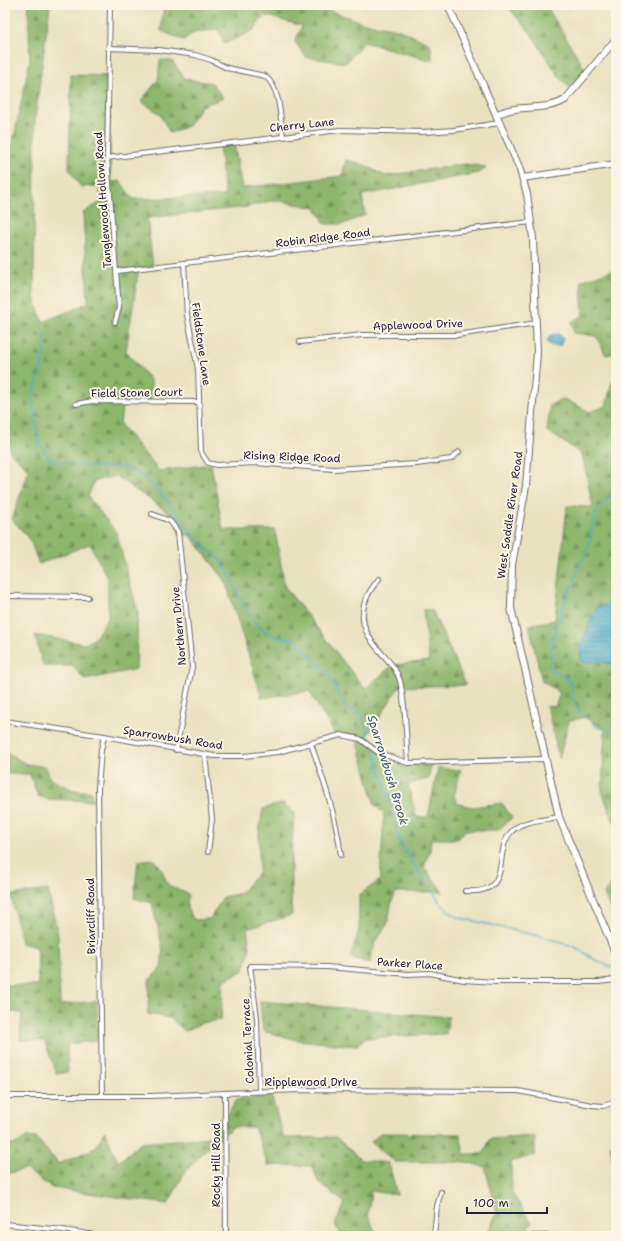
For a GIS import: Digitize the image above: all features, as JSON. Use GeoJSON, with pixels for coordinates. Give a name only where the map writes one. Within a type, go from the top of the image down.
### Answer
{"type":"FeatureCollection","features":[{"type":"Feature","properties":{"kind":"street","name":"Tanglewood Hollow Road"},"geometry":{"type":"LineString","coordinates":[[110,5],[107,158],[117,271],[119,308],[116,322]]}},
{"type":"Feature","properties":{"kind":"street","name":"West Saddle River Road"},"geometry":{"type":"LineString","coordinates":[[448,5],[523,178],[531,222],[535,265],[537,323],[536,374],[526,486],[513,557],[511,595],[514,623],[559,817],[616,955]]}},
{"type":"Feature","properties":{"kind":"street"},"geometry":{"type":"LineString","coordinates":[[496,115],[511,108],[557,103],[565,100],[616,38]]}},
{"type":"Feature","properties":{"kind":"street"},"geometry":{"type":"LineString","coordinates":[[108,48],[159,50],[195,55],[211,60],[227,68],[262,74],[270,80],[275,89],[282,137]]}},
{"type":"Feature","properties":{"kind":"street","name":"Cherry Lane"},"geometry":{"type":"LineString","coordinates":[[107,158],[346,130],[423,132],[454,130],[500,123]]}},
{"type":"Feature","properties":{"kind":"street"},"geometry":{"type":"LineString","coordinates":[[523,178],[616,164]]}},
{"type":"Feature","properties":{"kind":"street","name":"Robin Ridge Road"},"geometry":{"type":"LineString","coordinates":[[117,271],[531,222]]}},
{"type":"Feature","properties":{"kind":"street","name":"Fieldstone Lane"},"geometry":{"type":"LineString","coordinates":[[184,263],[186,301],[198,369],[201,452]]}},
{"type":"Feature","properties":{"kind":"street","name":"Applewood Drive"},"geometry":{"type":"LineString","coordinates":[[300,342],[362,335],[457,334],[537,323]]}},
{"type":"Feature","properties":{"kind":"street","name":"Field Stone Court"},"geometry":{"type":"LineString","coordinates":[[76,404],[92,401],[199,402]]}},
{"type":"Feature","properties":{"kind":"street","name":"Rising Ridge Road"},"geometry":{"type":"LineString","coordinates":[[201,452],[208,463],[217,465],[255,463],[334,468],[417,464],[451,459],[459,452]]}},
{"type":"Feature","properties":{"kind":"street","name":"Northern Drive"},"geometry":{"type":"LineString","coordinates":[[152,514],[170,521],[178,532],[190,642],[192,667],[176,750]]}},
{"type":"Feature","properties":{"kind":"street"},"geometry":{"type":"LineString","coordinates":[[379,579],[364,600],[362,607],[363,624],[375,646],[392,664],[400,680],[408,763]]}},
{"type":"Feature","properties":{"kind":"street"},"geometry":{"type":"LineString","coordinates":[[5,596],[88,597]]}},
{"type":"Feature","properties":{"kind":"street","name":"Sparrowbush Road"},"geometry":{"type":"LineString","coordinates":[[5,722],[104,736],[205,755],[261,755],[311,744],[341,735],[354,736],[369,744],[389,758],[408,763],[545,760]]}},
{"type":"Feature","properties":{"kind":"street","name":"Briarcliff Road"},"geometry":{"type":"LineString","coordinates":[[102,1096],[98,788],[100,750],[104,736]]}},
{"type":"Feature","properties":{"kind":"street"},"geometry":{"type":"LineString","coordinates":[[311,744],[332,807],[337,827],[341,855]]}},
{"type":"Feature","properties":{"kind":"street"},"geometry":{"type":"LineString","coordinates":[[205,755],[212,819],[208,852]]}},
{"type":"Feature","properties":{"kind":"street"},"geometry":{"type":"LineString","coordinates":[[465,891],[483,891],[492,884],[499,874],[506,840],[516,827],[559,817]]}},
{"type":"Feature","properties":{"kind":"street","name":"Parker Place"},"geometry":{"type":"LineString","coordinates":[[250,966],[327,967],[394,973],[430,973],[464,980],[495,982],[598,982],[616,980]]}},
{"type":"Feature","properties":{"kind":"street","name":"Colonial Terrace"},"geometry":{"type":"LineString","coordinates":[[250,966],[258,1018],[259,1091]]}},
{"type":"Feature","properties":{"kind":"street","name":"Ripplewood Drive"},"geometry":{"type":"LineString","coordinates":[[5,1096],[225,1094],[259,1091],[518,1090],[592,1105],[603,1106],[616,1102]]}},
{"type":"Feature","properties":{"kind":"street","name":"Rocky Hill Road"},"geometry":{"type":"LineString","coordinates":[[225,1094],[226,1236]]}},
{"type":"Feature","properties":{"kind":"street"},"geometry":{"type":"LineString","coordinates":[[434,1236],[437,1206],[441,1192]]}},
{"type":"Feature","properties":{"kind":"street"},"geometry":{"type":"LineString","coordinates":[[5,1224],[63,1230],[101,1236]]}},
{"type":"Feature","properties":{"kind":"street"},"geometry":{"type":"LineString","coordinates":[[533,1236],[616,1235]]}},
{"type":"Feature","properties":{"kind":"green space"},"geometry":{"type":"Polygon","coordinates":[[[28,5],[50,5],[35,118],[34,298],[43,322],[88,303],[83,213],[101,202],[99,186],[81,187],[69,169],[71,75],[108,76],[111,182],[120,181],[133,199],[225,196],[219,144],[234,143],[242,188],[342,176],[346,160],[360,163],[385,176],[465,164],[486,167],[479,173],[362,195],[365,215],[343,224],[325,224],[316,208],[275,200],[246,207],[147,218],[153,266],[139,268],[126,351],[151,381],[151,401],[123,400],[120,424],[159,471],[211,464],[223,530],[275,530],[285,587],[365,689],[393,665],[429,661],[423,610],[432,610],[466,685],[399,687],[366,738],[409,765],[432,763],[428,779],[408,784],[416,817],[428,817],[438,768],[461,770],[454,796],[458,804],[473,807],[502,803],[512,818],[498,830],[465,830],[458,839],[431,839],[430,850],[424,867],[443,892],[396,892],[392,901],[387,925],[375,942],[370,964],[351,957],[359,929],[359,895],[380,880],[384,814],[375,805],[356,735],[335,735],[309,691],[262,698],[225,580],[190,535],[179,535],[175,517],[116,476],[94,481],[88,497],[116,532],[138,612],[136,669],[85,680],[72,666],[43,666],[35,635],[85,644],[95,638],[108,618],[108,579],[90,544],[39,564],[30,540],[12,519],[29,470],[10,452],[8,315],[5,295],[5,180],[30,60],[28,5]]]}},
{"type":"Feature","properties":{"kind":"green space"},"geometry":{"type":"Polygon","coordinates":[[[164,5],[307,5],[328,10],[364,23],[398,29],[430,44],[433,61],[364,42],[346,63],[306,57],[295,42],[302,26],[264,15],[254,30],[225,44],[218,29],[194,32],[184,40],[161,31],[164,5]]]}},
{"type":"Feature","properties":{"kind":"green space"},"geometry":{"type":"Polygon","coordinates":[[[506,5],[546,5],[585,69],[573,92],[558,75],[530,32],[506,5]]]}},
{"type":"Feature","properties":{"kind":"green space"},"geometry":{"type":"Polygon","coordinates":[[[160,60],[172,61],[185,79],[212,83],[223,98],[201,106],[188,126],[170,133],[160,114],[141,101],[158,80],[160,60]]]}},
{"type":"Feature","properties":{"kind":"green space"},"geometry":{"type":"Polygon","coordinates":[[[616,269],[616,353],[606,355],[596,336],[574,333],[571,322],[583,316],[581,281],[616,269]]]}},
{"type":"Feature","properties":{"kind":"green space"},"geometry":{"type":"Polygon","coordinates":[[[612,382],[616,382],[616,823],[613,821],[602,791],[605,729],[584,717],[569,721],[559,758],[547,706],[555,707],[560,693],[542,682],[529,625],[555,620],[567,506],[593,507],[582,454],[547,431],[550,405],[564,399],[590,412],[606,406],[612,382]]]}},
{"type":"Feature","properties":{"kind":"green space"},"geometry":{"type":"Polygon","coordinates":[[[5,751],[26,764],[46,767],[51,780],[74,790],[91,792],[93,801],[48,799],[38,796],[30,774],[5,774],[5,751]]]}},
{"type":"Feature","properties":{"kind":"green space"},"geometry":{"type":"Polygon","coordinates":[[[284,803],[295,814],[291,864],[292,915],[247,929],[250,948],[244,970],[223,981],[221,1020],[202,1023],[185,1031],[170,1018],[148,1014],[149,980],[161,968],[163,950],[152,903],[134,898],[138,861],[152,859],[160,866],[168,885],[188,894],[187,908],[194,920],[210,919],[223,897],[241,893],[259,872],[259,833],[263,809],[284,803]]]}},
{"type":"Feature","properties":{"kind":"green space"},"geometry":{"type":"Polygon","coordinates":[[[616,877],[616,923],[604,894],[616,877]]]}},
{"type":"Feature","properties":{"kind":"green space"},"geometry":{"type":"Polygon","coordinates":[[[48,890],[58,935],[60,1005],[97,1001],[97,1041],[67,1044],[68,1072],[57,1074],[44,1041],[20,1040],[22,1013],[5,1011],[5,985],[38,986],[37,947],[21,943],[11,895],[48,890]]]}},
{"type":"Feature","properties":{"kind":"green space"},"geometry":{"type":"Polygon","coordinates":[[[260,1001],[449,1017],[446,1034],[365,1038],[356,1046],[297,1040],[263,1031],[260,1001]]]}},
{"type":"Feature","properties":{"kind":"green space"},"geometry":{"type":"Polygon","coordinates":[[[271,1095],[284,1138],[336,1137],[361,1160],[389,1163],[397,1195],[371,1191],[368,1215],[377,1236],[342,1236],[335,1225],[345,1203],[318,1182],[313,1166],[268,1165],[254,1127],[233,1127],[207,1148],[185,1172],[168,1204],[52,1188],[25,1169],[6,1174],[5,1171],[5,1143],[14,1145],[26,1137],[36,1138],[59,1164],[95,1148],[105,1131],[118,1162],[141,1143],[212,1137],[236,1100],[271,1095]]]}},
{"type":"Feature","properties":{"kind":"green space"},"geometry":{"type":"Polygon","coordinates":[[[380,1133],[460,1134],[464,1154],[483,1154],[490,1139],[535,1136],[535,1155],[511,1162],[512,1193],[532,1223],[522,1236],[486,1236],[497,1213],[485,1167],[466,1162],[395,1162],[371,1142],[380,1133]]]}},
{"type":"Feature","properties":{"kind":"green space"},"geometry":{"type":"Polygon","coordinates":[[[610,1145],[616,1145],[616,1180],[610,1145]]]}},
{"type":"Feature","properties":{"kind":"water"},"geometry":{"type":"Polygon","coordinates":[[[559,334],[563,339],[560,346],[552,346],[547,342],[550,335],[559,334]]]}},
{"type":"Feature","properties":{"kind":"water"},"geometry":{"type":"Polygon","coordinates":[[[616,596],[616,665],[603,662],[581,662],[580,646],[596,608],[613,602],[616,596]]]}},
{"type":"Feature","properties":{"kind":"waterway","name":"Sparrowbush Brook"},"geometry":{"type":"LineString","coordinates":[[45,334],[43,362],[32,399],[39,442],[50,460],[93,467],[112,466],[124,468],[137,473],[147,480],[164,498],[202,545],[217,556],[221,561],[227,570],[243,605],[257,625],[266,633],[279,638],[292,638],[328,673],[346,708],[362,713],[372,746]]}},
{"type":"Feature","properties":{"kind":"waterway"},"geometry":{"type":"LineString","coordinates":[[616,490],[596,511],[588,547],[563,607],[552,641],[550,668],[570,681],[573,699],[578,709],[597,727],[616,733]]}},
{"type":"Feature","properties":{"kind":"waterway","name":"Sparrowbush Brook"},"geometry":{"type":"LineString","coordinates":[[374,751],[388,793],[401,846],[442,905],[457,917],[547,938],[575,947],[597,961],[616,969]]}}]}
